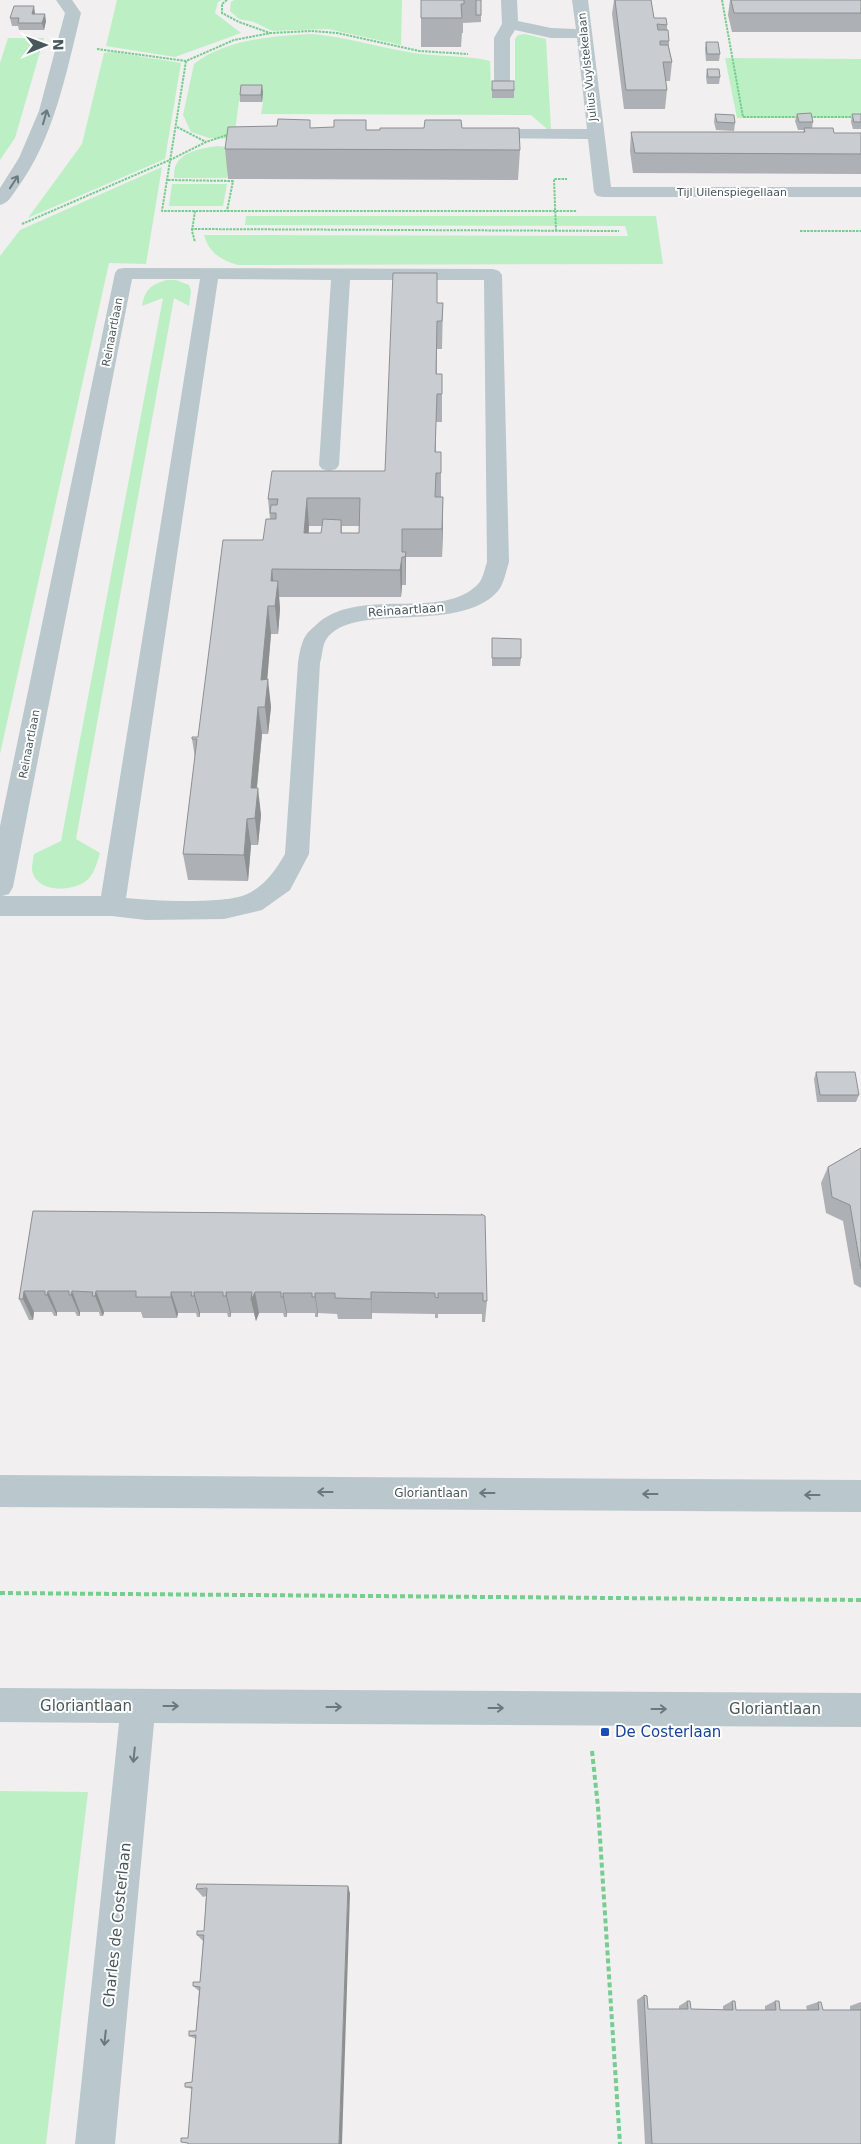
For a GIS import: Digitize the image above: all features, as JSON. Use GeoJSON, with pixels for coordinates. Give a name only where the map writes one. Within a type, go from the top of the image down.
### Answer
{"type":"FeatureCollection","features":[{"type":"Feature","properties":{"kind":"street"},"geometry":{"type":"LineString","coordinates":[[0,200],[27,162],[42,127],[73,13],[64,0]]}},
{"type":"Feature","properties":{"kind":"street"},"geometry":{"type":"LineString","coordinates":[[502,85],[502,38],[510,24],[509,0]]}},
{"type":"Feature","properties":{"kind":"street","name":"Julius Vuylstekelaan"},"geometry":{"type":"LineString","coordinates":[[580,0],[602,185]]}},
{"type":"Feature","properties":{"kind":"street"},"geometry":{"type":"LineString","coordinates":[[510,24],[552,33],[583,34]]}},
{"type":"Feature","properties":{"kind":"street","name":"Julius Vuylstekelaan"},"geometry":{"type":"LineString","coordinates":[[468,134],[595,134]]}},
{"type":"Feature","properties":{"kind":"street","name":"Tijl Uilenspiegellaan"},"geometry":{"type":"LineString","coordinates":[[602,185],[861,192]]}},
{"type":"Feature","properties":{"kind":"street","name":"Reinaartlaan"},"geometry":{"type":"LineString","coordinates":[[0,887],[124,273],[493,275],[498,562],[490,586],[470,601],[440,609],[365,612],[332,622],[314,640],[309,663],[297,854],[281,883],[253,903],[224,909],[146,910],[112,906],[0,906]]}},
{"type":"Feature","properties":{"kind":"street"},"geometry":{"type":"LineString","coordinates":[[112,906],[210,274]]}},
{"type":"Feature","properties":{"kind":"street"},"geometry":{"type":"LineString","coordinates":[[328,465],[341,274]]}},
{"type":"Feature","properties":{"kind":"street","name":"Gloriantlaan"},"geometry":{"type":"LineString","coordinates":[[0,1491],[861,1496]]}},
{"type":"Feature","properties":{"kind":"street","name":"Gloriantlaan"},"geometry":{"type":"LineString","coordinates":[[0,1706],[861,1710]]}},
{"type":"Feature","properties":{"kind":"street","name":"Charles de Costerlaan"},"geometry":{"type":"LineString","coordinates":[[95,2144],[138,1706]]}},
{"type":"Feature","properties":{"kind":"path"},"geometry":{"type":"LineString","coordinates":[[226,0],[222,4],[222,13],[234,22],[251,25],[271,33]]}},
{"type":"Feature","properties":{"kind":"path"},"geometry":{"type":"LineString","coordinates":[[722,0],[743,117],[861,117]]}},
{"type":"Feature","properties":{"kind":"path"},"geometry":{"type":"LineString","coordinates":[[64,49],[103,50],[186,61],[234,40],[271,33],[310,31],[337,33],[419,51],[502,56]]}},
{"type":"Feature","properties":{"kind":"path"},"geometry":{"type":"LineString","coordinates":[[186,61],[172,159],[162,211],[579,211]]}},
{"type":"Feature","properties":{"kind":"path"},"geometry":{"type":"LineString","coordinates":[[177,127],[206,142]]}},
{"type":"Feature","properties":{"kind":"path"},"geometry":{"type":"LineString","coordinates":[[14,227],[172,159],[206,142],[234,132]]}},
{"type":"Feature","properties":{"kind":"path"},"geometry":{"type":"LineString","coordinates":[[556,231],[554,179],[602,185]]}},
{"type":"Feature","properties":{"kind":"path"},"geometry":{"type":"LineString","coordinates":[[168,180],[233,181],[227,211]]}},
{"type":"Feature","properties":{"kind":"path"},"geometry":{"type":"LineString","coordinates":[[191,229],[619,230]]}},
{"type":"Feature","properties":{"kind":"path"},"geometry":{"type":"LineString","coordinates":[[800,231],[861,231]]}},
{"type":"Feature","properties":{"kind":"path"},"geometry":{"type":"LineString","coordinates":[[0,1593],[861,1600]]}},
{"type":"Feature","properties":{"kind":"path"},"geometry":{"type":"LineString","coordinates":[[587,1708],[598,1807],[620,2144]]}},
{"type":"Feature","properties":{"kind":"green space"},"geometry":{"type":"Polygon","coordinates":[[[117,0],[222,0],[218,2],[215,13],[241,33],[175,57],[106,46],[117,0]]]}},
{"type":"Feature","properties":{"kind":"green space"},"geometry":{"type":"Polygon","coordinates":[[[234,0],[402,0],[401,45],[328,29],[272,31],[254,22],[239,19],[230,11],[231,2],[234,0]]]}},
{"type":"Feature","properties":{"kind":"green space"},"geometry":{"type":"Polygon","coordinates":[[[313,34],[414,53],[490,61],[491,88],[515,88],[515,39],[518,35],[525,34],[546,39],[551,129],[547,129],[531,115],[261,114],[263,102],[239,101],[234,139],[209,138],[191,132],[183,115],[194,64],[220,49],[235,44],[266,38],[313,34]]]}},
{"type":"Feature","properties":{"kind":"green space"},"geometry":{"type":"Polygon","coordinates":[[[8,38],[44,38],[15,138],[0,160],[0,63],[8,38]]]}},
{"type":"Feature","properties":{"kind":"green space"},"geometry":{"type":"Polygon","coordinates":[[[113,52],[181,63],[165,159],[28,218],[82,144],[104,53],[113,52]]]}},
{"type":"Feature","properties":{"kind":"green space"},"geometry":{"type":"Polygon","coordinates":[[[725,58],[861,59],[861,118],[737,118],[725,58]]]}},
{"type":"Feature","properties":{"kind":"green space"},"geometry":{"type":"Polygon","coordinates":[[[217,146],[230,147],[227,178],[174,178],[176,165],[184,156],[195,151],[217,146]]]}},
{"type":"Feature","properties":{"kind":"green space"},"geometry":{"type":"Polygon","coordinates":[[[162,167],[146,264],[109,263],[0,754],[0,256],[20,230],[162,167]]]}},
{"type":"Feature","properties":{"kind":"green space"},"geometry":{"type":"Polygon","coordinates":[[[172,184],[227,184],[223,206],[169,206],[172,184]]]}},
{"type":"Feature","properties":{"kind":"green space"},"geometry":{"type":"Polygon","coordinates":[[[246,216],[656,216],[663,264],[238,265],[226,261],[212,251],[204,235],[628,236],[625,226],[245,225],[246,216]]]}},
{"type":"Feature","properties":{"kind":"green space"},"geometry":{"type":"Polygon","coordinates":[[[166,280],[176,280],[189,285],[191,291],[189,306],[174,298],[76,839],[100,853],[93,872],[86,881],[72,887],[55,888],[40,883],[35,878],[32,870],[34,854],[61,841],[163,298],[142,306],[149,289],[166,280]]]}},
{"type":"Feature","properties":{"kind":"green space"},"geometry":{"type":"Polygon","coordinates":[[[0,1791],[88,1792],[46,2144],[0,2144],[0,1791]]]}},
{"type":"Feature","properties":{"kind":"building"},"geometry":{"type":"Polygon","coordinates":[[[421,0],[464,0],[464,4],[461,4],[462,18],[421,18],[421,0]]]}},
{"type":"Feature","properties":{"kind":"building"},"geometry":{"type":"Polygon","coordinates":[[[476,0],[481,0],[481,15],[476,15],[476,0]]]}},
{"type":"Feature","properties":{"kind":"building"},"geometry":{"type":"Polygon","coordinates":[[[615,0],[651,0],[654,18],[666,18],[667,25],[657,24],[658,30],[668,30],[669,41],[660,41],[660,45],[668,45],[672,62],[663,62],[667,90],[626,90],[615,0]]]}},
{"type":"Feature","properties":{"kind":"building"},"geometry":{"type":"Polygon","coordinates":[[[731,0],[861,0],[861,13],[734,13],[731,0]]]}},
{"type":"Feature","properties":{"kind":"building"},"geometry":{"type":"Polygon","coordinates":[[[14,6],[34,6],[32,14],[45,14],[42,23],[18,23],[19,18],[10,18],[14,6]]]}},
{"type":"Feature","properties":{"kind":"building"},"geometry":{"type":"Polygon","coordinates":[[[706,42],[718,42],[720,54],[707,54],[706,42]]]}},
{"type":"Feature","properties":{"kind":"building"},"geometry":{"type":"Polygon","coordinates":[[[707,69],[719,69],[720,77],[708,77],[707,69]]]}},
{"type":"Feature","properties":{"kind":"building"},"geometry":{"type":"Polygon","coordinates":[[[492,81],[514,81],[514,90],[492,90],[492,81]]]}},
{"type":"Feature","properties":{"kind":"building"},"geometry":{"type":"Polygon","coordinates":[[[241,85],[262,85],[261,95],[240,95],[241,85]]]}},
{"type":"Feature","properties":{"kind":"building"},"geometry":{"type":"Polygon","coordinates":[[[811,113],[813,122],[799,122],[797,114],[811,113]]]}},
{"type":"Feature","properties":{"kind":"building"},"geometry":{"type":"Polygon","coordinates":[[[715,114],[734,115],[735,123],[717,122],[715,114]]]}},
{"type":"Feature","properties":{"kind":"building"},"geometry":{"type":"Polygon","coordinates":[[[852,114],[861,114],[861,122],[854,122],[852,114]]]}},
{"type":"Feature","properties":{"kind":"building"},"geometry":{"type":"Polygon","coordinates":[[[278,119],[310,120],[310,128],[334,127],[334,120],[366,120],[366,130],[380,130],[380,128],[424,128],[425,120],[461,120],[462,128],[519,128],[520,150],[225,149],[228,127],[277,126],[278,119]]]}},
{"type":"Feature","properties":{"kind":"building"},"geometry":{"type":"Polygon","coordinates":[[[804,128],[833,128],[834,133],[861,133],[861,154],[635,153],[631,132],[805,132],[804,128]]]}},
{"type":"Feature","properties":{"kind":"building"},"geometry":{"type":"Polygon","coordinates":[[[393,273],[437,273],[437,303],[443,303],[442,321],[437,321],[436,374],[442,374],[442,394],[437,394],[435,452],[441,452],[441,473],[436,473],[435,497],[443,497],[442,529],[402,529],[402,552],[406,552],[405,557],[402,557],[400,570],[272,569],[271,581],[278,581],[275,606],[268,606],[261,680],[268,679],[265,707],[258,707],[251,788],[258,788],[255,818],[247,819],[244,855],[183,854],[197,739],[192,739],[192,737],[198,737],[223,540],[263,540],[266,519],[276,519],[276,513],[270,513],[271,505],[277,505],[278,499],[268,499],[272,471],[385,471],[393,273]],[[307,498],[304,533],[321,533],[323,519],[341,520],[341,533],[359,533],[360,498],[307,498]]]}},
{"type":"Feature","properties":{"kind":"building"},"geometry":{"type":"Polygon","coordinates":[[[492,638],[521,639],[521,658],[492,658],[492,638]]]}},
{"type":"Feature","properties":{"kind":"building"},"geometry":{"type":"Polygon","coordinates":[[[816,1072],[855,1072],[859,1095],[820,1095],[816,1072]]]}},
{"type":"Feature","properties":{"kind":"building"},"geometry":{"type":"Polygon","coordinates":[[[861,1148],[861,1269],[850,1205],[832,1197],[828,1167],[861,1148]]]}},
{"type":"Feature","properties":{"kind":"building"},"geometry":{"type":"Polygon","coordinates":[[[33,1211],[481,1214],[485,1216],[487,1301],[483,1301],[483,1293],[438,1293],[438,1298],[435,1297],[435,1293],[371,1292],[371,1299],[335,1298],[335,1293],[315,1293],[315,1297],[312,1297],[312,1293],[283,1293],[283,1297],[281,1297],[281,1292],[255,1292],[251,1300],[252,1292],[226,1292],[226,1296],[223,1296],[223,1292],[194,1292],[194,1296],[191,1296],[192,1292],[171,1292],[171,1297],[136,1297],[136,1291],[96,1291],[95,1296],[92,1296],[93,1292],[72,1291],[71,1295],[69,1295],[69,1291],[48,1291],[47,1295],[45,1295],[45,1291],[24,1291],[23,1299],[19,1299],[33,1211]]]}},
{"type":"Feature","properties":{"kind":"building"},"geometry":{"type":"Polygon","coordinates":[[[197,1884],[348,1886],[339,2144],[188,2144],[181,2142],[181,2138],[188,2138],[192,2087],[185,2087],[185,2083],[192,2082],[196,2035],[189,2036],[189,2031],[196,2031],[200,1987],[193,1986],[193,1982],[200,1982],[204,1935],[197,1935],[197,1931],[204,1931],[207,1888],[196,1889],[197,1884]]]}},
{"type":"Feature","properties":{"kind":"building"},"geometry":{"type":"Polygon","coordinates":[[[644,1995],[647,1996],[648,2009],[688,2009],[687,2001],[690,2001],[691,2009],[733,2010],[732,2001],[735,2001],[736,2010],[776,2010],[775,2001],[779,2001],[780,2010],[819,2010],[818,2002],[821,2002],[823,2010],[861,2010],[861,2144],[652,2144],[644,1995]]]}},
{"type":"Feature","properties":{"kind":"place","name":"De Costerlaan"},"geometry":{"type":"Point","coordinates":[605,1732]}}]}
